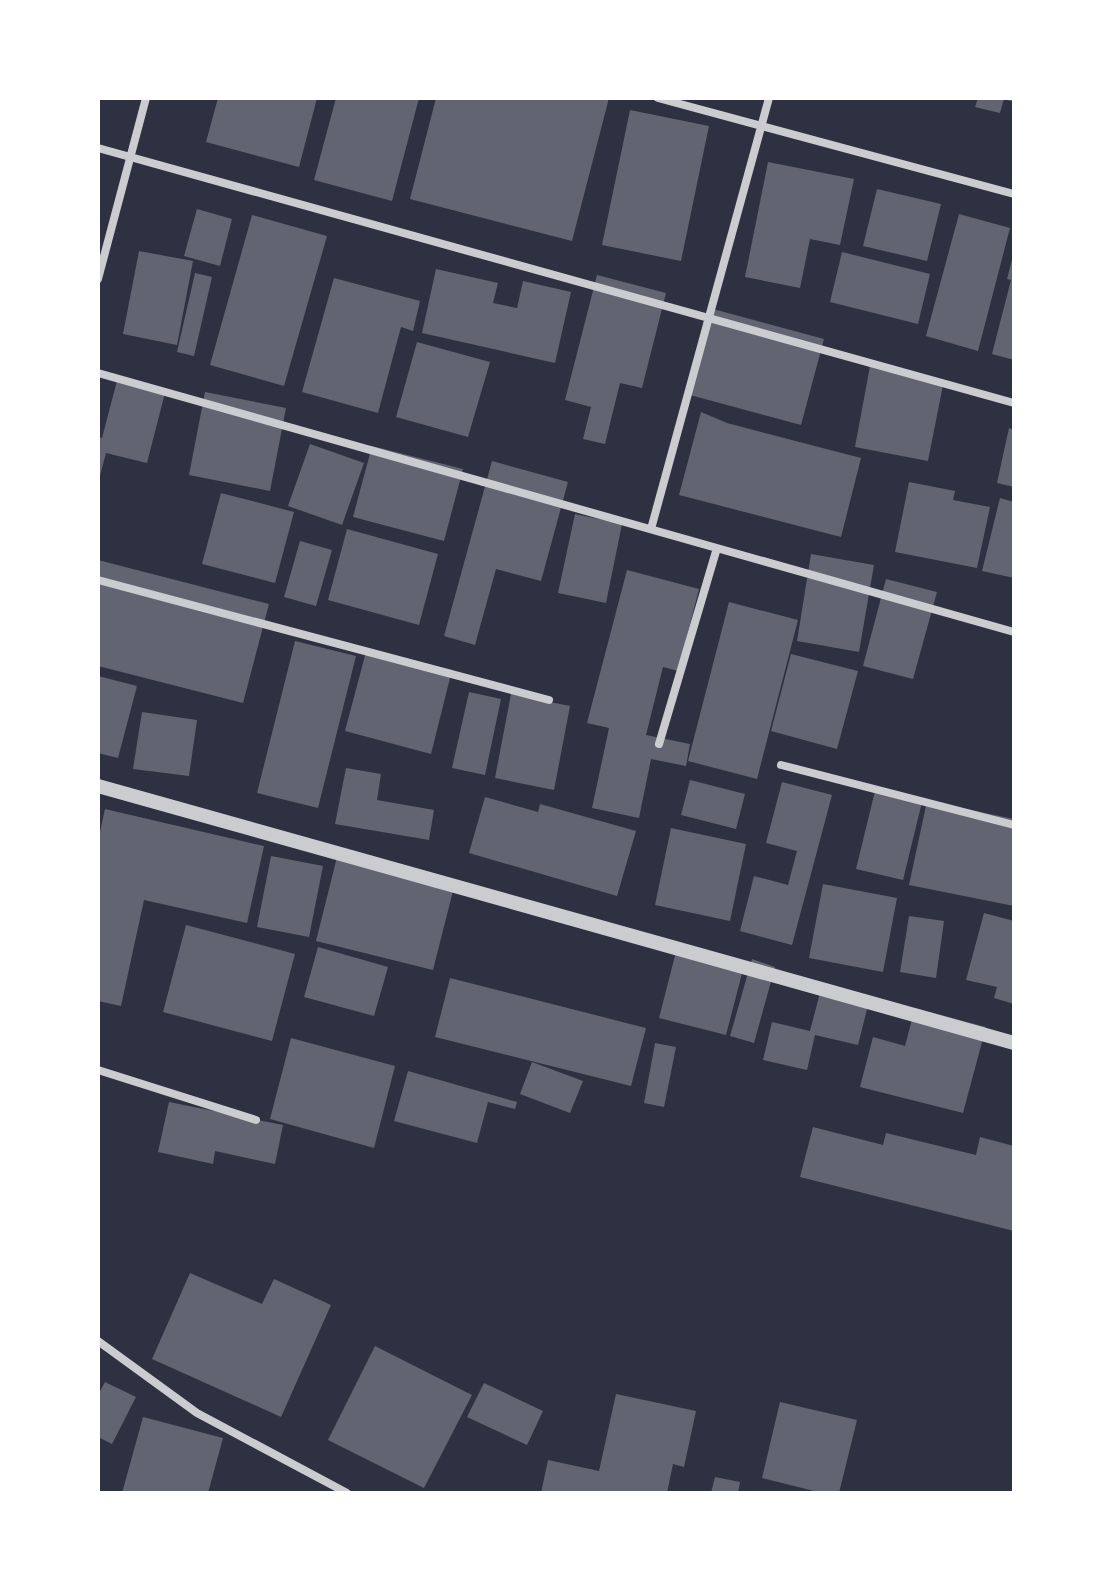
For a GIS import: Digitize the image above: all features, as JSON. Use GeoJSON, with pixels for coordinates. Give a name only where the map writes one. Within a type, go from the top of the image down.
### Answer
{"type":"FeatureCollection","features":[{"type":"Feature","properties":{"kind":"street"},"geometry":{"type":"LineString","coordinates":[[98,279],[146,98]]}},
{"type":"Feature","properties":{"kind":"street"},"geometry":{"type":"LineString","coordinates":[[658,98],[1014,194]]}},
{"type":"Feature","properties":{"kind":"street"},"geometry":{"type":"LineString","coordinates":[[651,529],[769,98]]}},
{"type":"Feature","properties":{"kind":"street"},"geometry":{"type":"LineString","coordinates":[[98,148],[1014,403]]}},
{"type":"Feature","properties":{"kind":"street"},"geometry":{"type":"LineString","coordinates":[[98,373],[1014,632]]}},
{"type":"Feature","properties":{"kind":"street"},"geometry":{"type":"LineString","coordinates":[[659,744],[717,548]]}},
{"type":"Feature","properties":{"kind":"street"},"geometry":{"type":"LineString","coordinates":[[98,580],[549,700]]}},
{"type":"Feature","properties":{"kind":"street"},"geometry":{"type":"LineString","coordinates":[[781,765],[1014,825]]}},
{"type":"Feature","properties":{"kind":"street"},"geometry":{"type":"LineString","coordinates":[[98,786],[1014,1043]]}},
{"type":"Feature","properties":{"kind":"street"},"geometry":{"type":"LineString","coordinates":[[98,1070],[256,1120]]}},
{"type":"Feature","properties":{"kind":"street"},"geometry":{"type":"LineString","coordinates":[[98,1341],[197,1413],[347,1493]]}},
{"type":"Feature","properties":{"kind":"building"},"geometry":{"type":"Polygon","coordinates":[[[218,98],[317,98],[299,167],[206,142],[218,98]]]}},
{"type":"Feature","properties":{"kind":"building"},"geometry":{"type":"Polygon","coordinates":[[[336,98],[419,98],[392,201],[314,180],[336,98]]]}},
{"type":"Feature","properties":{"kind":"building"},"geometry":{"type":"Polygon","coordinates":[[[436,98],[609,98],[572,241],[410,199],[436,98]]]}},
{"type":"Feature","properties":{"kind":"building"},"geometry":{"type":"Polygon","coordinates":[[[978,98],[1014,98],[1014,102],[1004,99],[1000,113],[975,107],[978,98]]]}},
{"type":"Feature","properties":{"kind":"building"},"geometry":{"type":"Polygon","coordinates":[[[630,110],[709,126],[681,261],[602,245],[630,110]]]}},
{"type":"Feature","properties":{"kind":"building"},"geometry":{"type":"Polygon","coordinates":[[[768,162],[854,179],[840,245],[810,239],[800,288],[745,277],[768,162]]]}},
{"type":"Feature","properties":{"kind":"building"},"geometry":{"type":"Polygon","coordinates":[[[877,189],[941,204],[927,261],[863,246],[877,189]]]}},
{"type":"Feature","properties":{"kind":"building"},"geometry":{"type":"Polygon","coordinates":[[[197,209],[232,219],[220,266],[184,256],[197,209]]]}},
{"type":"Feature","properties":{"kind":"building"},"geometry":{"type":"Polygon","coordinates":[[[959,214],[1010,228],[978,351],[926,336],[959,214]]]}},
{"type":"Feature","properties":{"kind":"building"},"geometry":{"type":"Polygon","coordinates":[[[252,215],[327,236],[284,386],[210,365],[252,215]]]}},
{"type":"Feature","properties":{"kind":"building"},"geometry":{"type":"Polygon","coordinates":[[[139,251],[193,261],[177,345],[123,334],[139,251]]]}},
{"type":"Feature","properties":{"kind":"building"},"geometry":{"type":"Polygon","coordinates":[[[842,252],[930,274],[918,324],[830,302],[842,252]]]}},
{"type":"Feature","properties":{"kind":"building"},"geometry":{"type":"Polygon","coordinates":[[[1013,256],[1014,360],[992,354],[1011,280],[1007,279],[1013,256]]]}},
{"type":"Feature","properties":{"kind":"building"},"geometry":{"type":"Polygon","coordinates":[[[436,269],[498,283],[493,303],[517,308],[523,281],[571,292],[555,363],[422,333],[436,269]]]}},
{"type":"Feature","properties":{"kind":"building"},"geometry":{"type":"Polygon","coordinates":[[[195,273],[212,277],[194,356],[177,352],[195,273]]]}},
{"type":"Feature","properties":{"kind":"building"},"geometry":{"type":"Polygon","coordinates":[[[597,275],[666,293],[642,388],[620,383],[605,444],[583,439],[591,407],[565,400],[597,275]]]}},
{"type":"Feature","properties":{"kind":"building"},"geometry":{"type":"Polygon","coordinates":[[[334,278],[420,301],[413,331],[401,327],[378,413],[302,392],[334,278]]]}},
{"type":"Feature","properties":{"kind":"building"},"geometry":{"type":"Polygon","coordinates":[[[713,309],[824,339],[801,425],[690,395],[713,309]]]}},
{"type":"Feature","properties":{"kind":"building"},"geometry":{"type":"Polygon","coordinates":[[[417,342],[490,362],[468,437],[396,417],[417,342]]]}},
{"type":"Feature","properties":{"kind":"building"},"geometry":{"type":"Polygon","coordinates":[[[870,366],[944,380],[928,461],[855,447],[870,366]]]}},
{"type":"Feature","properties":{"kind":"building"},"geometry":{"type":"Polygon","coordinates":[[[118,377],[166,389],[147,463],[106,453],[98,483],[98,437],[102,438],[118,377]]]}},
{"type":"Feature","properties":{"kind":"building"},"geometry":{"type":"Polygon","coordinates":[[[205,392],[286,408],[270,491],[189,475],[205,392]]]}},
{"type":"Feature","properties":{"kind":"building"},"geometry":{"type":"Polygon","coordinates":[[[701,412],[727,423],[861,458],[841,537],[679,495],[701,412]]]}},
{"type":"Feature","properties":{"kind":"building"},"geometry":{"type":"Polygon","coordinates":[[[1009,428],[1014,430],[1014,487],[997,483],[1009,428]]]}},
{"type":"Feature","properties":{"kind":"building"},"geometry":{"type":"Polygon","coordinates":[[[310,444],[364,463],[342,525],[288,506],[310,444]]]}},
{"type":"Feature","properties":{"kind":"building"},"geometry":{"type":"Polygon","coordinates":[[[372,446],[463,469],[444,541],[353,517],[372,446]]]}},
{"type":"Feature","properties":{"kind":"building"},"geometry":{"type":"Polygon","coordinates":[[[492,461],[568,482],[541,581],[496,569],[475,645],[444,636],[492,461]]]}},
{"type":"Feature","properties":{"kind":"building"},"geometry":{"type":"Polygon","coordinates":[[[909,482],[955,491],[953,500],[990,507],[977,568],[895,552],[909,482]]]}},
{"type":"Feature","properties":{"kind":"building"},"geometry":{"type":"Polygon","coordinates":[[[221,493],[294,512],[275,583],[202,564],[221,493]]]}},
{"type":"Feature","properties":{"kind":"building"},"geometry":{"type":"Polygon","coordinates":[[[1000,498],[1014,502],[1014,578],[982,571],[1000,498]]]}},
{"type":"Feature","properties":{"kind":"building"},"geometry":{"type":"Polygon","coordinates":[[[575,514],[622,524],[606,603],[558,593],[575,514]]]}},
{"type":"Feature","properties":{"kind":"building"},"geometry":{"type":"Polygon","coordinates":[[[347,529],[438,554],[419,625],[328,600],[347,529]]]}},
{"type":"Feature","properties":{"kind":"building"},"geometry":{"type":"Polygon","coordinates":[[[300,541],[332,550],[316,606],[284,597],[300,541]]]}},
{"type":"Feature","properties":{"kind":"building"},"geometry":{"type":"Polygon","coordinates":[[[811,554],[874,565],[859,652],[797,641],[811,554]]]}},
{"type":"Feature","properties":{"kind":"building"},"geometry":{"type":"Polygon","coordinates":[[[98,560],[269,604],[243,703],[98,666],[98,560]]]}},
{"type":"Feature","properties":{"kind":"building"},"geometry":{"type":"Polygon","coordinates":[[[627,570],[699,589],[678,671],[663,667],[646,735],[690,744],[686,766],[651,759],[639,818],[592,808],[609,728],[587,723],[627,570]]]}},
{"type":"Feature","properties":{"kind":"building"},"geometry":{"type":"Polygon","coordinates":[[[886,579],[937,592],[913,679],[863,666],[886,579]]]}},
{"type":"Feature","properties":{"kind":"building"},"geometry":{"type":"Polygon","coordinates":[[[729,602],[798,620],[757,779],[688,761],[729,602]]]}},
{"type":"Feature","properties":{"kind":"building"},"geometry":{"type":"Polygon","coordinates":[[[295,641],[356,656],[318,808],[257,793],[295,641]]]}},
{"type":"Feature","properties":{"kind":"building"},"geometry":{"type":"Polygon","coordinates":[[[367,648],[452,670],[431,754],[345,731],[367,648]]]}},
{"type":"Feature","properties":{"kind":"building"},"geometry":{"type":"Polygon","coordinates":[[[791,654],[858,671],[837,749],[771,731],[791,654]]]}},
{"type":"Feature","properties":{"kind":"building"},"geometry":{"type":"Polygon","coordinates":[[[98,676],[137,686],[118,758],[98,753],[98,676]]]}},
{"type":"Feature","properties":{"kind":"building"},"geometry":{"type":"Polygon","coordinates":[[[469,692],[501,699],[485,775],[452,768],[469,692]]]}},
{"type":"Feature","properties":{"kind":"building"},"geometry":{"type":"Polygon","coordinates":[[[511,694],[570,706],[554,790],[495,778],[511,694]]]}},
{"type":"Feature","properties":{"kind":"building"},"geometry":{"type":"Polygon","coordinates":[[[142,712],[197,720],[189,776],[133,769],[142,712]]]}},
{"type":"Feature","properties":{"kind":"building"},"geometry":{"type":"Polygon","coordinates":[[[346,768],[381,774],[377,800],[434,810],[429,840],[335,824],[346,768]]]}},
{"type":"Feature","properties":{"kind":"building"},"geometry":{"type":"Polygon","coordinates":[[[690,780],[745,794],[736,829],[681,815],[690,780]]]}},
{"type":"Feature","properties":{"kind":"building"},"geometry":{"type":"Polygon","coordinates":[[[782,782],[832,795],[792,945],[740,931],[754,876],[788,885],[797,851],[766,843],[782,782]]]}},
{"type":"Feature","properties":{"kind":"building"},"geometry":{"type":"Polygon","coordinates":[[[876,787],[923,798],[903,880],[856,869],[876,787]]]}},
{"type":"Feature","properties":{"kind":"building"},"geometry":{"type":"Polygon","coordinates":[[[485,797],[538,812],[540,804],[636,831],[617,896],[469,853],[485,797]]]}},
{"type":"Feature","properties":{"kind":"building"},"geometry":{"type":"Polygon","coordinates":[[[927,801],[1014,819],[1014,906],[909,885],[927,801]]]}},
{"type":"Feature","properties":{"kind":"building"},"geometry":{"type":"Polygon","coordinates":[[[105,809],[264,846],[247,923],[144,900],[121,1006],[98,1001],[98,841],[105,809]]]}},
{"type":"Feature","properties":{"kind":"building"},"geometry":{"type":"Polygon","coordinates":[[[671,828],[746,844],[730,921],[655,905],[671,828]]]}},
{"type":"Feature","properties":{"kind":"building"},"geometry":{"type":"Polygon","coordinates":[[[271,856],[323,866],[309,937],[257,927],[271,856]]]}},
{"type":"Feature","properties":{"kind":"building"},"geometry":{"type":"Polygon","coordinates":[[[337,857],[454,887],[433,970],[316,941],[337,857]]]}},
{"type":"Feature","properties":{"kind":"building"},"geometry":{"type":"Polygon","coordinates":[[[823,884],[897,898],[883,972],[809,958],[823,884]]]}},
{"type":"Feature","properties":{"kind":"building"},"geometry":{"type":"Polygon","coordinates":[[[984,913],[1014,921],[1014,1004],[994,998],[997,987],[966,980],[984,913]]]}},
{"type":"Feature","properties":{"kind":"building"},"geometry":{"type":"Polygon","coordinates":[[[909,916],[944,921],[936,978],[900,972],[909,916]]]}},
{"type":"Feature","properties":{"kind":"building"},"geometry":{"type":"Polygon","coordinates":[[[186,925],[295,954],[272,1041],[163,1012],[186,925]]]}},
{"type":"Feature","properties":{"kind":"building"},"geometry":{"type":"Polygon","coordinates":[[[678,944],[745,962],[726,1035],[659,1018],[678,944]]]}},
{"type":"Feature","properties":{"kind":"building"},"geometry":{"type":"Polygon","coordinates":[[[318,947],[388,967],[374,1016],[304,997],[318,947]]]}},
{"type":"Feature","properties":{"kind":"building"},"geometry":{"type":"Polygon","coordinates":[[[752,959],[775,967],[754,1043],[730,1036],[752,959]]]}},
{"type":"Feature","properties":{"kind":"building"},"geometry":{"type":"Polygon","coordinates":[[[450,978],[646,1028],[631,1086],[435,1037],[450,978]]]}},
{"type":"Feature","properties":{"kind":"building"},"geometry":{"type":"Polygon","coordinates":[[[822,985],[870,997],[858,1045],[815,1035],[807,1070],[763,1060],[772,1022],[810,1031],[822,985]]]}},
{"type":"Feature","properties":{"kind":"building"},"geometry":{"type":"Polygon","coordinates":[[[915,1008],[986,1027],[963,1113],[860,1087],[873,1037],[905,1046],[915,1008]]]}},
{"type":"Feature","properties":{"kind":"building"},"geometry":{"type":"Polygon","coordinates":[[[291,1038],[395,1066],[374,1148],[270,1119],[291,1038]]]}},
{"type":"Feature","properties":{"kind":"building"},"geometry":{"type":"Polygon","coordinates":[[[655,1043],[676,1047],[664,1107],[644,1103],[655,1043]]]}},
{"type":"Feature","properties":{"kind":"building"},"geometry":{"type":"Polygon","coordinates":[[[532,1062],[583,1081],[570,1113],[520,1094],[532,1062]]]}},
{"type":"Feature","properties":{"kind":"building"},"geometry":{"type":"Polygon","coordinates":[[[408,1071],[517,1102],[515,1109],[488,1102],[477,1143],[394,1121],[408,1071]]]}},
{"type":"Feature","properties":{"kind":"building"},"geometry":{"type":"Polygon","coordinates":[[[169,1102],[283,1125],[275,1164],[215,1151],[213,1164],[158,1152],[169,1102]]]}},
{"type":"Feature","properties":{"kind":"building"},"geometry":{"type":"Polygon","coordinates":[[[813,1127],[883,1145],[886,1133],[976,1155],[980,1137],[1014,1146],[1014,1231],[800,1177],[813,1127]]]}},
{"type":"Feature","properties":{"kind":"building"},"geometry":{"type":"Polygon","coordinates":[[[190,1273],[262,1304],[274,1279],[331,1305],[281,1417],[152,1359],[190,1273]]]}},
{"type":"Feature","properties":{"kind":"building"},"geometry":{"type":"Polygon","coordinates":[[[375,1346],[472,1395],[424,1488],[328,1440],[375,1346]]]}},
{"type":"Feature","properties":{"kind":"building"},"geometry":{"type":"Polygon","coordinates":[[[105,1382],[136,1397],[112,1444],[98,1437],[98,1395],[105,1382]]]}},
{"type":"Feature","properties":{"kind":"building"},"geometry":{"type":"Polygon","coordinates":[[[484,1383],[543,1411],[527,1445],[467,1417],[484,1383]]]}},
{"type":"Feature","properties":{"kind":"building"},"geometry":{"type":"Polygon","coordinates":[[[616,1394],[696,1411],[684,1467],[673,1464],[667,1493],[541,1493],[548,1460],[599,1471],[616,1394]]]}},
{"type":"Feature","properties":{"kind":"building"},"geometry":{"type":"Polygon","coordinates":[[[780,1402],[857,1420],[839,1493],[822,1493],[762,1478],[780,1402]]]}},
{"type":"Feature","properties":{"kind":"building"},"geometry":{"type":"Polygon","coordinates":[[[143,1417],[223,1438],[208,1493],[122,1493],[143,1417]]]}},
{"type":"Feature","properties":{"kind":"building"},"geometry":{"type":"Polygon","coordinates":[[[715,1477],[740,1482],[738,1493],[711,1493],[715,1477]]]}}]}
